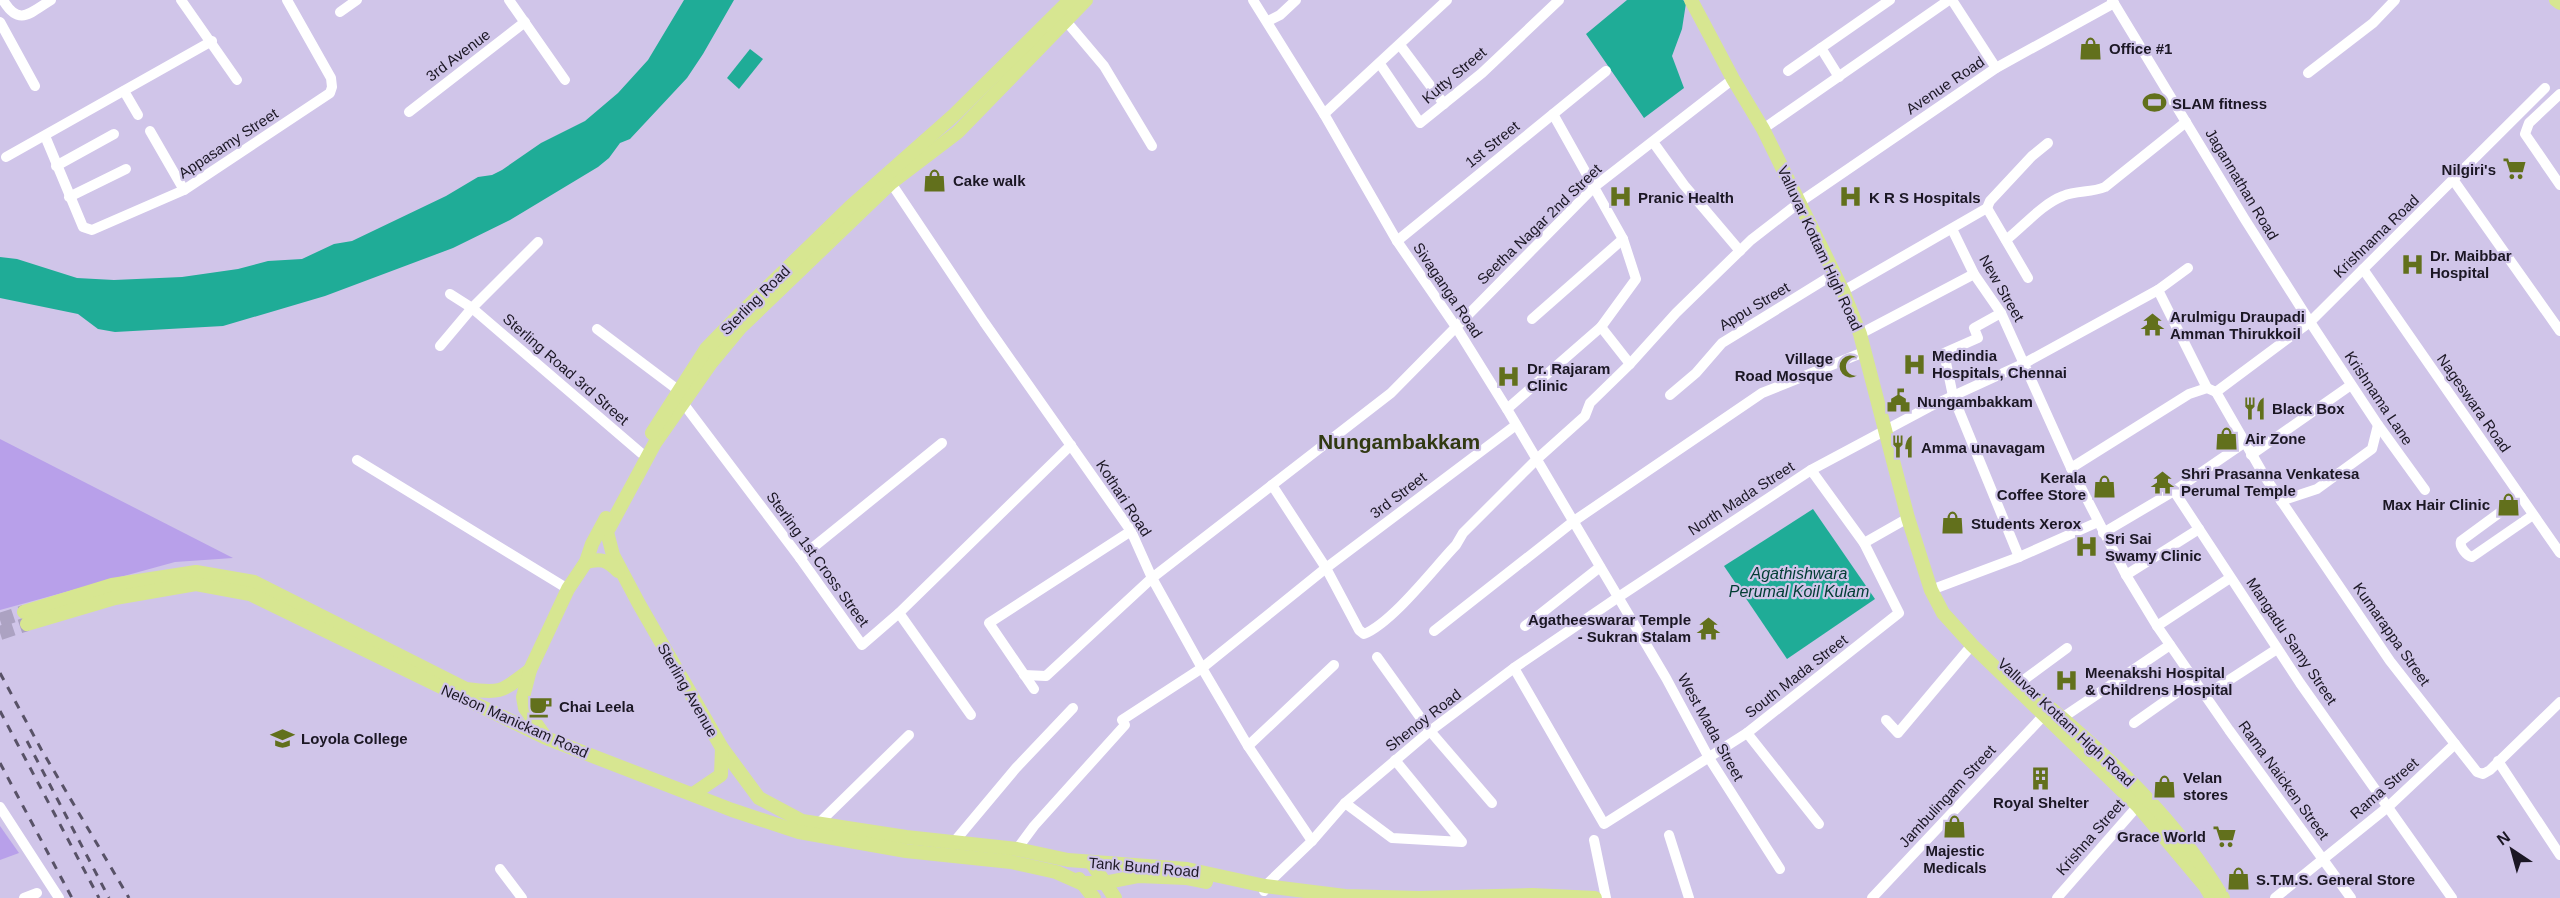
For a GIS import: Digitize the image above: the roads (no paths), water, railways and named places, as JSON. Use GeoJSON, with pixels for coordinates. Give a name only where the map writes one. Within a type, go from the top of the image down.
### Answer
{"type":"FeatureCollection","features":[{"type":"Feature","properties":{"kind":"main road","name":"Sterling Road"},"geometry":{"type":"LineString","coordinates":[[607,532],[706,349],[850,207],[954,115],[1070,0]]}},
{"type":"Feature","properties":{"kind":"main road","name":"Sterling Road"},"geometry":{"type":"LineString","coordinates":[[530,670],[568,589],[586,562],[592,544],[641,453],[681,397],[740,328],[891,183],[958,132],[1086,0]]}},
{"type":"Feature","properties":{"kind":"main road","name":"Valluvar Kottam High Road"},"geometry":{"type":"LineString","coordinates":[[1691,0],[1733,80],[1763,129],[1843,291],[1860,334],[1908,518],[1931,590],[1943,613],[1972,645],[2142,801],[2198,857],[2223,898]]}},
{"type":"Feature","properties":{"kind":"main road"},"geometry":{"type":"LineString","coordinates":[[2556,0],[2560,3]]}},
{"type":"Feature","properties":{"kind":"main road","name":"Sterling Avenue"},"geometry":{"type":"LineString","coordinates":[[607,532],[613,555],[670,661],[722,748],[759,798],[800,826]]}},
{"type":"Feature","properties":{"kind":"main road"},"geometry":{"type":"LineString","coordinates":[[586,562],[598,559],[608,561],[626,578]]}},
{"type":"Feature","properties":{"kind":"main road","name":"Nelson Manickam Road"},"geometry":{"type":"LineString","coordinates":[[240,586],[254,582],[466,689],[486,692],[501,691],[530,670]]}},
{"type":"Feature","properties":{"kind":"main road"},"geometry":{"type":"LineString","coordinates":[[25,618],[115,598],[196,584],[240,586]]}},
{"type":"Feature","properties":{"kind":"main road","name":"Nelson Manickam Road"},"geometry":{"type":"LineString","coordinates":[[240,586],[250,594],[546,738],[732,810],[800,826]]}},
{"type":"Feature","properties":{"kind":"main road","name":"Valluvar Kottam High Road"},"geometry":{"type":"LineString","coordinates":[[1943,613],[1975,637],[2021,682],[2090,741],[2142,801],[2208,894]]}},
{"type":"Feature","properties":{"kind":"main road"},"geometry":{"type":"LineString","coordinates":[[530,670],[524,697],[525,708],[546,738]]}},
{"type":"Feature","properties":{"kind":"main road"},"geometry":{"type":"LineString","coordinates":[[693,794],[721,775],[722,748]]}},
{"type":"Feature","properties":{"kind":"main road","name":"Tank Bund Road"},"geometry":{"type":"LineString","coordinates":[[800,826],[819,823],[1017,849],[1068,860],[1187,869],[1294,898]]}},
{"type":"Feature","properties":{"kind":"main road","name":"Tank Bund Road"},"geometry":{"type":"LineString","coordinates":[[800,826],[906,851],[1011,862],[1056,872],[1081,883],[1103,883],[1139,876],[1186,878],[1265,889],[1345,896],[1419,898],[1532,895],[1595,898]]}},
{"type":"Feature","properties":{"kind":"main road"},"geometry":{"type":"LineString","coordinates":[[1068,860],[1081,883],[1094,898]]}},
{"type":"Feature","properties":{"kind":"main road"},"geometry":{"type":"LineString","coordinates":[[1091,862],[1115,898]]}},
{"type":"Feature","properties":{"kind":"street"},"geometry":{"type":"LineString","coordinates":[[3,0],[10,12],[18,16],[26,16],[51,0]]}},
{"type":"Feature","properties":{"kind":"street"},"geometry":{"type":"LineString","coordinates":[[181,0],[212,41],[237,80]]}},
{"type":"Feature","properties":{"kind":"street","name":"Appasamy Street"},"geometry":{"type":"LineString","coordinates":[[69,197],[83,227],[93,230],[184,190],[330,93],[331,78],[287,0]]}},
{"type":"Feature","properties":{"kind":"street"},"geometry":{"type":"LineString","coordinates":[[340,12],[357,0]]}},
{"type":"Feature","properties":{"kind":"street"},"geometry":{"type":"LineString","coordinates":[[509,0],[565,80]]}},
{"type":"Feature","properties":{"kind":"street","name":"Sivaganga Road"},"geometry":{"type":"LineString","coordinates":[[1253,0],[1268,21],[1397,241],[1456,327],[1507,409],[1617,598]]}},
{"type":"Feature","properties":{"kind":"street"},"geometry":{"type":"LineString","coordinates":[[1268,21],[1280,15],[1296,0]]}},
{"type":"Feature","properties":{"kind":"street"},"geometry":{"type":"LineString","coordinates":[[1323,114],[1447,0]]}},
{"type":"Feature","properties":{"kind":"street","name":"Kutty Street"},"geometry":{"type":"LineString","coordinates":[[1380,64],[1420,123],[1482,73],[1558,0]]}},
{"type":"Feature","properties":{"kind":"street"},"geometry":{"type":"LineString","coordinates":[[1788,72],[1890,0]]}},
{"type":"Feature","properties":{"kind":"street"},"geometry":{"type":"LineString","coordinates":[[1763,129],[1950,0],[1996,68]]}},
{"type":"Feature","properties":{"kind":"street"},"geometry":{"type":"LineString","coordinates":[[2308,74],[2373,23],[2395,0]]}},
{"type":"Feature","properties":{"kind":"street","name":"Avenue Road"},"geometry":{"type":"LineString","coordinates":[[1326,568],[1359,630],[1364,634],[1370,632],[1395,610],[1456,545],[1463,533],[1537,459],[1585,416],[1590,403],[1630,364],[1676,313],[1740,251],[1800,202],[1996,68],[2113,1]]}},
{"type":"Feature","properties":{"kind":"street","name":"Jagannathan Road"},"geometry":{"type":"LineString","coordinates":[[2113,1],[2310,322]]}},
{"type":"Feature","properties":{"kind":"street"},"geometry":{"type":"LineString","coordinates":[[1066,21],[1104,66],[1152,146]]}},
{"type":"Feature","properties":{"kind":"street"},"geometry":{"type":"LineString","coordinates":[[0,22],[34,86]]}},
{"type":"Feature","properties":{"kind":"street","name":"3rd Avenue"},"geometry":{"type":"LineString","coordinates":[[408,112],[525,22]]}},
{"type":"Feature","properties":{"kind":"street"},"geometry":{"type":"LineString","coordinates":[[6,157],[212,41]]}},
{"type":"Feature","properties":{"kind":"street"},"geometry":{"type":"LineString","coordinates":[[1400,45],[1444,104]]}},
{"type":"Feature","properties":{"kind":"street"},"geometry":{"type":"LineString","coordinates":[[1821,48],[1839,77]]}},
{"type":"Feature","properties":{"kind":"street","name":"1st Street"},"geometry":{"type":"LineString","coordinates":[[1397,241],[1606,71]]}},
{"type":"Feature","properties":{"kind":"street","name":"Seetha Nagar 2nd Street"},"geometry":{"type":"LineString","coordinates":[[1024,675],[1046,676],[1152,578],[1390,393],[1594,187],[1733,80]]}},
{"type":"Feature","properties":{"kind":"street","name":"Krishnama Road"},"geometry":{"type":"LineString","coordinates":[[2071,468],[2189,394],[2211,390],[2310,322],[2545,88]]}},
{"type":"Feature","properties":{"kind":"street"},"geometry":{"type":"LineString","coordinates":[[124,90],[138,115]]}},
{"type":"Feature","properties":{"kind":"street"},"geometry":{"type":"LineString","coordinates":[[2560,93],[2529,123],[2524,134],[2560,185]]}},
{"type":"Feature","properties":{"kind":"street"},"geometry":{"type":"LineString","coordinates":[[1507,409],[1601,327],[1636,279],[1623,239],[1553,114]]}},
{"type":"Feature","properties":{"kind":"street"},"geometry":{"type":"LineString","coordinates":[[2006,240],[2055,199],[2066,194],[2105,187],[2186,122]]}},
{"type":"Feature","properties":{"kind":"street"},"geometry":{"type":"LineString","coordinates":[[150,131],[184,190]]}},
{"type":"Feature","properties":{"kind":"street"},"geometry":{"type":"LineString","coordinates":[[56,166],[114,134]]}},
{"type":"Feature","properties":{"kind":"street"},"geometry":{"type":"LineString","coordinates":[[45,135],[69,197],[126,169]]}},
{"type":"Feature","properties":{"kind":"street"},"geometry":{"type":"LineString","coordinates":[[1653,142],[1684,185],[1740,251]]}},
{"type":"Feature","properties":{"kind":"street"},"geometry":{"type":"LineString","coordinates":[[1843,291],[1987,208],[2032,156],[2048,143]]}},
{"type":"Feature","properties":{"kind":"street"},"geometry":{"type":"LineString","coordinates":[[2454,181],[2560,331]]}},
{"type":"Feature","properties":{"kind":"street","name":"Kothari Road"},"geometry":{"type":"LineString","coordinates":[[891,183],[984,322],[1131,531],[1152,578],[1202,668],[1248,746],[1312,841]]}},
{"type":"Feature","properties":{"kind":"street","name":"New Street"},"geometry":{"type":"LineString","coordinates":[[1987,208],[2028,278]]}},
{"type":"Feature","properties":{"kind":"street","name":"New Street"},"geometry":{"type":"LineString","coordinates":[[1952,229],[1974,274],[2001,313],[2025,363]]}},
{"type":"Feature","properties":{"kind":"street"},"geometry":{"type":"LineString","coordinates":[[1532,319],[1623,239]]}},
{"type":"Feature","properties":{"kind":"street"},"geometry":{"type":"LineString","coordinates":[[440,346],[472,308],[538,242]]}},
{"type":"Feature","properties":{"kind":"street","name":"North Mada Street"},"geometry":{"type":"LineString","coordinates":[[1617,598],[1811,470],[1884,429],[2025,363],[2158,290],[2188,268]]}},
{"type":"Feature","properties":{"kind":"street","name":"Nageswara Road"},"geometry":{"type":"LineString","coordinates":[[2363,269],[2560,553]]}},
{"type":"Feature","properties":{"kind":"street","name":"Appu Street"},"geometry":{"type":"LineString","coordinates":[[1670,395],[1696,373],[1722,343],[1834,274]]}},
{"type":"Feature","properties":{"kind":"street"},"geometry":{"type":"LineString","coordinates":[[1860,334],[1974,274]]}},
{"type":"Feature","properties":{"kind":"street","name":"Kumarappa Street"},"geometry":{"type":"LineString","coordinates":[[2158,290],[2211,390],[2251,455],[2390,661],[2477,772],[2483,774],[2498,760]]}},
{"type":"Feature","properties":{"kind":"street","name":"Sterling Road 3rd Street"},"geometry":{"type":"LineString","coordinates":[[450,294],[472,308],[641,453]]}},
{"type":"Feature","properties":{"kind":"street"},"geometry":{"type":"LineString","coordinates":[[2001,313],[1974,328],[1978,338],[1944,353],[1953,396],[2019,557]]}},
{"type":"Feature","properties":{"kind":"street","name":"Krishnama Lane"},"geometry":{"type":"LineString","coordinates":[[2310,322],[2378,425],[2425,490]]}},
{"type":"Feature","properties":{"kind":"street"},"geometry":{"type":"LineString","coordinates":[[1601,327],[1630,364]]}},
{"type":"Feature","properties":{"kind":"street","name":"Sterling 1st Cross Street"},"geometry":{"type":"LineString","coordinates":[[597,328],[681,397],[862,645],[899,613],[1071,445]]}},
{"type":"Feature","properties":{"kind":"street"},"geometry":{"type":"LineString","coordinates":[[1434,631],[1574,521],[1762,393],[1864,352]]}},
{"type":"Feature","properties":{"kind":"street","name":"Rama Naicken Street"},"geometry":{"type":"LineString","coordinates":[[2025,363],[2071,468],[2103,533],[2157,626],[2351,898]]}},
{"type":"Feature","properties":{"kind":"street"},"geometry":{"type":"LineString","coordinates":[[2251,455],[2351,385]]}},
{"type":"Feature","properties":{"kind":"street","name":"3rd Street"},"geometry":{"type":"LineString","coordinates":[[1017,849],[1123,723],[1202,668],[1326,568],[1516,425]]}},
{"type":"Feature","properties":{"kind":"street"},"geometry":{"type":"LineString","coordinates":[[2281,501],[2317,489],[2372,449],[2378,425]]}},
{"type":"Feature","properties":{"kind":"street"},"geometry":{"type":"LineString","coordinates":[[800,558],[942,443]]}},
{"type":"Feature","properties":{"kind":"street"},"geometry":{"type":"LineString","coordinates":[[2103,533],[2174,491],[2244,443]]}},
{"type":"Feature","properties":{"kind":"street"},"geometry":{"type":"LineString","coordinates":[[357,460],[568,589]]}},
{"type":"Feature","properties":{"kind":"street"},"geometry":{"type":"LineString","coordinates":[[1811,470],[1864,543],[1908,518]]}},
{"type":"Feature","properties":{"kind":"street"},"geometry":{"type":"LineString","coordinates":[[1272,485],[1326,568]]}},
{"type":"Feature","properties":{"kind":"street","name":"Mangadu Samy Street"},"geometry":{"type":"LineString","coordinates":[[2174,491],[2277,649],[2452,898]]}},
{"type":"Feature","properties":{"kind":"street"},"geometry":{"type":"LineString","coordinates":[[2521,497],[2461,541],[2462,548],[2468,556],[2472,557],[2533,514]]}},
{"type":"Feature","properties":{"kind":"street"},"geometry":{"type":"LineString","coordinates":[[1931,590],[2019,557],[2098,522]]}},
{"type":"Feature","properties":{"kind":"street"},"geometry":{"type":"LineString","coordinates":[[2126,575],[2199,529]]}},
{"type":"Feature","properties":{"kind":"street"},"geometry":{"type":"LineString","coordinates":[[1034,689],[988,623],[1131,531]]}},
{"type":"Feature","properties":{"kind":"street","name":"South Mada Street"},"geometry":{"type":"LineString","coordinates":[[1514,668],[1604,824],[1747,733],[1899,613],[1864,543]]}},
{"type":"Feature","properties":{"kind":"street"},"geometry":{"type":"LineString","coordinates":[[1525,626],[1600,567]]}},
{"type":"Feature","properties":{"kind":"street"},"geometry":{"type":"LineString","coordinates":[[2157,626],[2230,578]]}},
{"type":"Feature","properties":{"kind":"street","name":"Shenoy Road"},"geometry":{"type":"LineString","coordinates":[[1265,889],[1345,803],[1430,731],[1514,668],[1617,598]]}},
{"type":"Feature","properties":{"kind":"street","name":"West Mada Street"},"geometry":{"type":"LineString","coordinates":[[1617,598],[1666,678],[1709,758],[1780,869]]}},
{"type":"Feature","properties":{"kind":"street"},"geometry":{"type":"LineString","coordinates":[[899,613],[971,715]]}},
{"type":"Feature","properties":{"kind":"street"},"geometry":{"type":"LineString","coordinates":[[1886,720],[1898,733],[1972,645]]}},
{"type":"Feature","properties":{"kind":"street"},"geometry":{"type":"LineString","coordinates":[[2062,718],[2170,645]]}},
{"type":"Feature","properties":{"kind":"street"},"geometry":{"type":"LineString","coordinates":[[2021,682],[2067,648]]}},
{"type":"Feature","properties":{"kind":"street"},"geometry":{"type":"LineString","coordinates":[[2206,695],[2277,649]]}},
{"type":"Feature","properties":{"kind":"street"},"geometry":{"type":"LineString","coordinates":[[1377,657],[1430,731],[1492,803]]}},
{"type":"Feature","properties":{"kind":"street"},"geometry":{"type":"LineString","coordinates":[[1248,746],[1334,665]]}},
{"type":"Feature","properties":{"kind":"street"},"geometry":{"type":"LineString","coordinates":[[2134,723],[2195,680]]}},
{"type":"Feature","properties":{"kind":"street"},"geometry":{"type":"LineString","coordinates":[[2560,702],[2498,760],[2560,855]]}},
{"type":"Feature","properties":{"kind":"street"},"geometry":{"type":"LineString","coordinates":[[954,842],[1016,768],[1073,708]]}},
{"type":"Feature","properties":{"kind":"street","name":"Jambulingam Street"},"geometry":{"type":"LineString","coordinates":[[1872,898],[2045,714]]}},
{"type":"Feature","properties":{"kind":"street"},"geometry":{"type":"LineString","coordinates":[[1747,733],[1819,824]]}},
{"type":"Feature","properties":{"kind":"street"},"geometry":{"type":"LineString","coordinates":[[819,823],[909,735]]}},
{"type":"Feature","properties":{"kind":"street","name":"Rama Street"},"geometry":{"type":"LineString","coordinates":[[2275,898],[2389,806],[2455,744]]}},
{"type":"Feature","properties":{"kind":"street"},"geometry":{"type":"LineString","coordinates":[[1345,803],[1392,838],[1461,842],[1395,760]]}},
{"type":"Feature","properties":{"kind":"street","name":"Krishna Street"},"geometry":{"type":"LineString","coordinates":[[2057,898],[2142,801]]}},
{"type":"Feature","properties":{"kind":"street"},"geometry":{"type":"LineString","coordinates":[[0,807],[59,898]]}},
{"type":"Feature","properties":{"kind":"street"},"geometry":{"type":"LineString","coordinates":[[1670,835],[1689,898]]}},
{"type":"Feature","properties":{"kind":"street"},"geometry":{"type":"LineString","coordinates":[[1594,840],[1605,898]]}},
{"type":"Feature","properties":{"kind":"street"},"geometry":{"type":"LineString","coordinates":[[500,869],[522,898]]}},
{"type":"Feature","properties":{"kind":"street"},"geometry":{"type":"LineString","coordinates":[[24,898],[37,893]]}},
{"type":"Feature","properties":{"kind":"water"},"geometry":{"type":"Polygon","coordinates":[[[684,0],[734,0],[687,78],[630,139],[620,143],[609,158],[598,167],[510,220],[453,248],[325,296],[223,326],[115,332],[98,329],[78,314],[0,298],[0,257],[17,259],[77,278],[114,280],[182,277],[238,269],[268,261],[302,259],[334,244],[352,241],[446,196],[478,177],[492,175],[502,170],[541,143],[585,121],[618,93],[648,60],[684,0]]]}},
{"type":"Feature","properties":{"kind":"water"},"geometry":{"type":"Polygon","coordinates":[[[1627,0],[1683,0],[1686,3],[1682,29],[1672,56],[1684,88],[1644,118],[1586,34],[1627,0]]]}},
{"type":"Feature","properties":{"kind":"water"},"geometry":{"type":"Polygon","coordinates":[[[750,49],[763,59],[739,89],[727,78],[750,49]]]}},
{"type":"Feature","properties":{"kind":"water","name":"Agathishwara Perumal Koil Kulam"},"geometry":{"type":"Polygon","coordinates":[[[1813,509],[1875,599],[1787,659],[1724,566],[1813,509]]]}},
{"type":"Feature","properties":{"kind":"tunnel"},"geometry":{"type":"LineString","coordinates":[[0,620],[24,612]]}},
{"type":"Feature","properties":{"kind":"tunnel"},"geometry":{"type":"LineString","coordinates":[[0,633],[27,624]]}},
{"type":"Feature","properties":{"kind":"railway"},"geometry":{"type":"LineString","coordinates":[[0,673],[41,749],[129,898]]}},
{"type":"Feature","properties":{"kind":"railway"},"geometry":{"type":"LineString","coordinates":[[0,711],[99,898]]}},
{"type":"Feature","properties":{"kind":"railway"},"geometry":{"type":"LineString","coordinates":[[27,741],[109,898]]}},
{"type":"Feature","properties":{"kind":"railway"},"geometry":{"type":"LineString","coordinates":[[0,763],[72,898]]}},
{"type":"Feature","properties":{"kind":"place","name":"Office #1"},"geometry":{"type":"Point","coordinates":[2091,48]}},
{"type":"Feature","properties":{"kind":"place","name":"SLAM fitness"},"geometry":{"type":"Point","coordinates":[2154,103]}},
{"type":"Feature","properties":{"kind":"place","name":"Nilgiri's"},"geometry":{"type":"Point","coordinates":[2514,169]}},
{"type":"Feature","properties":{"kind":"place","name":"Cake walk"},"geometry":{"type":"Point","coordinates":[935,180]}},
{"type":"Feature","properties":{"kind":"place","name":"Pranic Health"},"geometry":{"type":"Point","coordinates":[1620,197]}},
{"type":"Feature","properties":{"kind":"place","name":"K R S Hospitals"},"geometry":{"type":"Point","coordinates":[1851,197]}},
{"type":"Feature","properties":{"kind":"place","name":"Dr. Maibbar Hospital"},"geometry":{"type":"Point","coordinates":[2412,264]}},
{"type":"Feature","properties":{"kind":"place","name":"Arulmigu Draupadi Amman Thirukkoil"},"geometry":{"type":"Point","coordinates":[2152,325]}},
{"type":"Feature","properties":{"kind":"place","name":"Medindia Hospitals, Chennai"},"geometry":{"type":"Point","coordinates":[1914,364]}},
{"type":"Feature","properties":{"kind":"place","name":"Village Road Mosque"},"geometry":{"type":"Point","coordinates":[1851,367]}},
{"type":"Feature","properties":{"kind":"place","name":"Dr. Rajaram Clinic"},"geometry":{"type":"Point","coordinates":[1509,377]}},
{"type":"Feature","properties":{"kind":"place","name":"Nungambakkam"},"geometry":{"type":"Point","coordinates":[1899,401]}},
{"type":"Feature","properties":{"kind":"place","name":"Black Box"},"geometry":{"type":"Point","coordinates":[2254,408]}},
{"type":"Feature","properties":{"kind":"place","name":"Air Zone"},"geometry":{"type":"Point","coordinates":[2227,438]}},
{"type":"Feature","properties":{"kind":"place","name":"Amma unavagam"},"geometry":{"type":"Point","coordinates":[1903,447]}},
{"type":"Feature","properties":{"kind":"place","name":"Shri Prasanna Venkatesa Perumal Temple"},"geometry":{"type":"Point","coordinates":[2163,482]}},
{"type":"Feature","properties":{"kind":"place","name":"Kerala Coffee Store"},"geometry":{"type":"Point","coordinates":[2104,486]}},
{"type":"Feature","properties":{"kind":"place","name":"Max Hair Clinic"},"geometry":{"type":"Point","coordinates":[2508,504]}},
{"type":"Feature","properties":{"kind":"place","name":"Students Xerox"},"geometry":{"type":"Point","coordinates":[1953,523]}},
{"type":"Feature","properties":{"kind":"place","name":"Sri Sai Swamy Clinic"},"geometry":{"type":"Point","coordinates":[2087,547]}},
{"type":"Feature","properties":{"kind":"place","name":"Agatheeswarar Temple - Sukran Stalam"},"geometry":{"type":"Point","coordinates":[1709,628]}},
{"type":"Feature","properties":{"kind":"place","name":"Meenakshi Hospital & Childrens Hospital"},"geometry":{"type":"Point","coordinates":[2067,681]}},
{"type":"Feature","properties":{"kind":"place","name":"Chai Leela"},"geometry":{"type":"Point","coordinates":[541,706]}},
{"type":"Feature","properties":{"kind":"place","name":"Loyola College"},"geometry":{"type":"Point","coordinates":[283,738]}},
{"type":"Feature","properties":{"kind":"place","name":"Royal Shelter"},"geometry":{"type":"Point","coordinates":[2041,778]}},
{"type":"Feature","properties":{"kind":"place","name":"Velan stores"},"geometry":{"type":"Point","coordinates":[2165,786]}},
{"type":"Feature","properties":{"kind":"place","name":"Majestic Medicals"},"geometry":{"type":"Point","coordinates":[1955,826]}},
{"type":"Feature","properties":{"kind":"place","name":"Grace World"},"geometry":{"type":"Point","coordinates":[2224,836]}},
{"type":"Feature","properties":{"kind":"place","name":"S.T.M.S. General Store"},"geometry":{"type":"Point","coordinates":[2238,879]}},
{"type":"Feature","properties":{"kind":"district","name":"Nungambakkam"},"geometry":{"type":"Point","coordinates":[1399,441]}}]}
